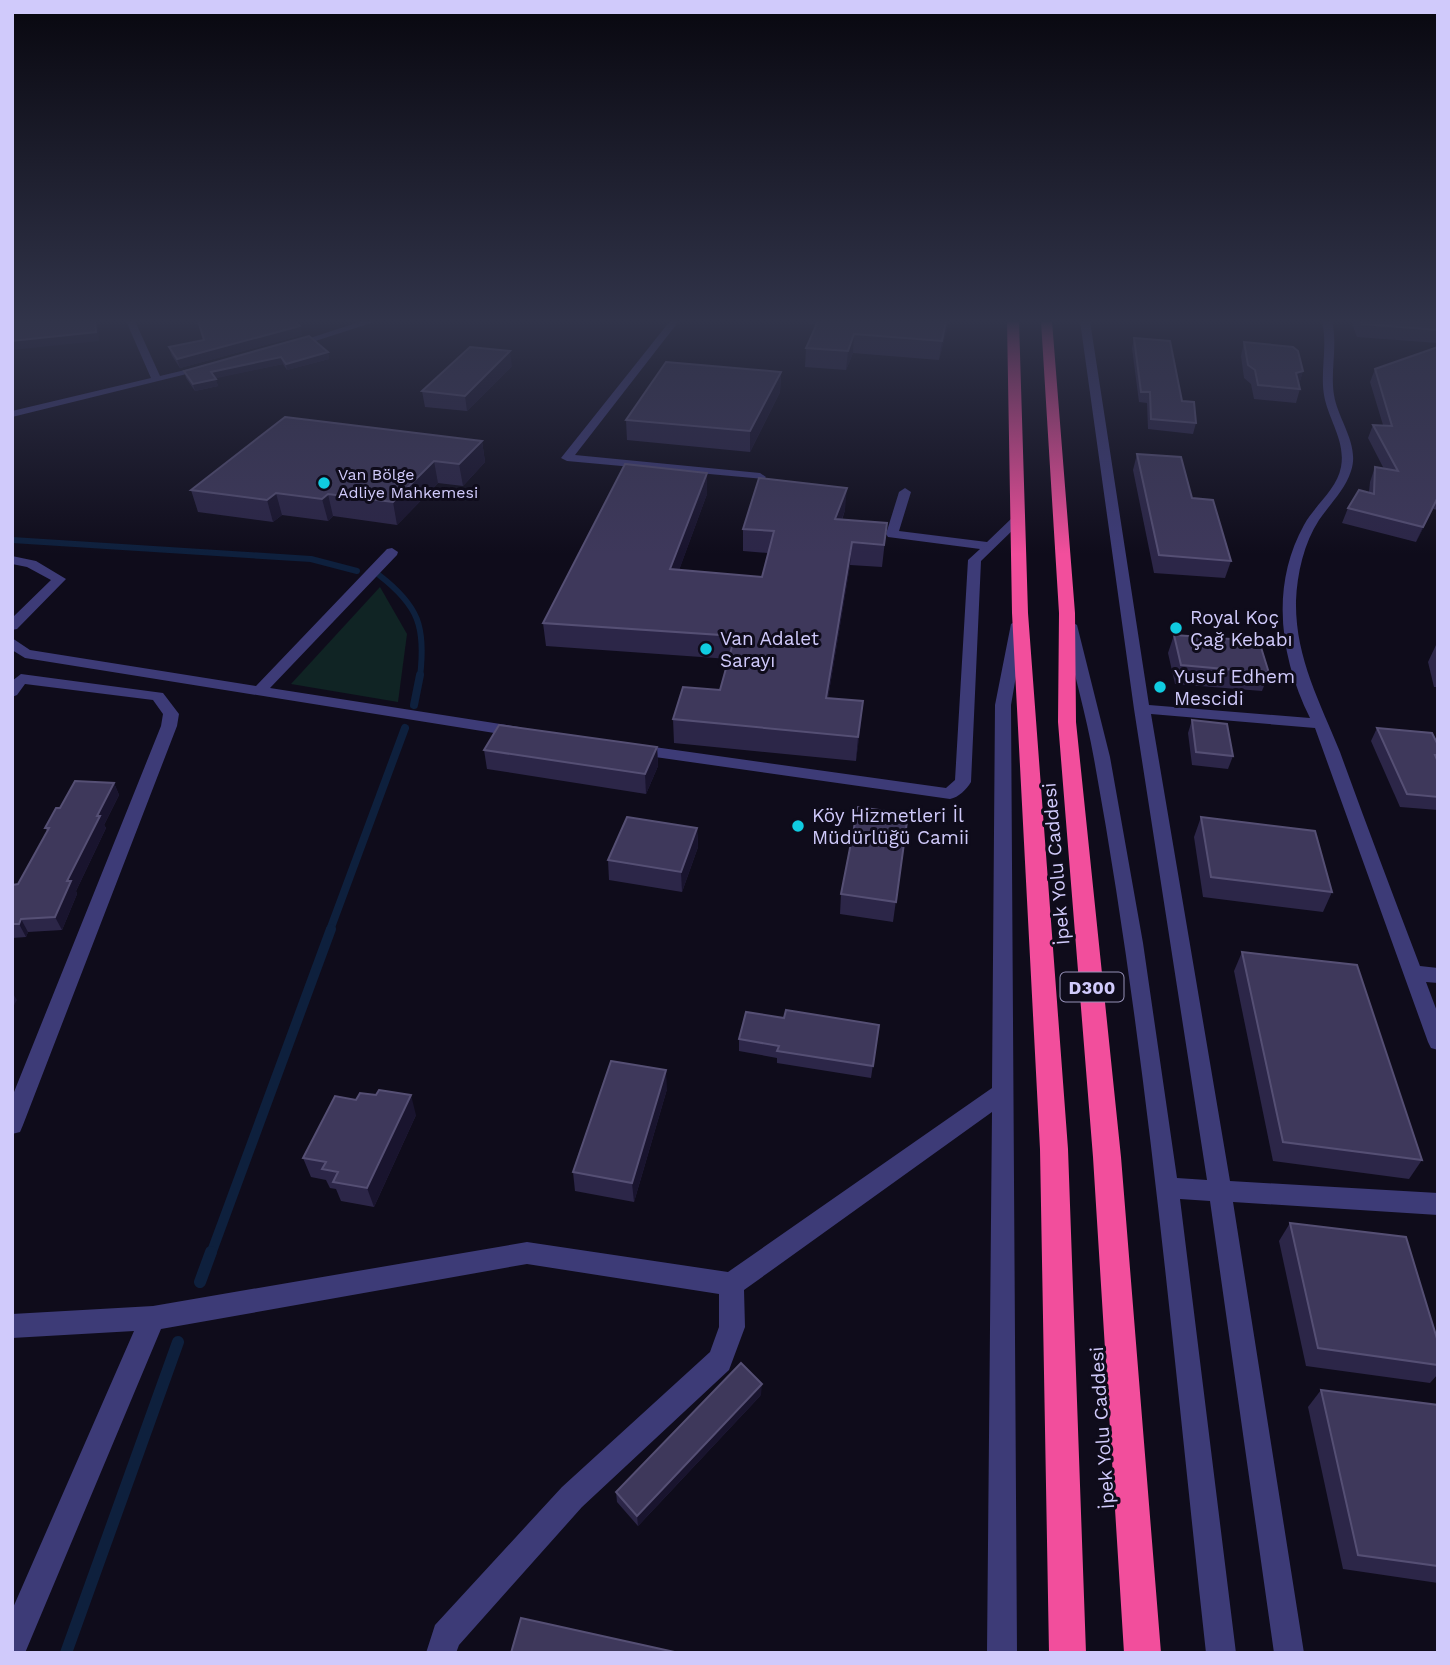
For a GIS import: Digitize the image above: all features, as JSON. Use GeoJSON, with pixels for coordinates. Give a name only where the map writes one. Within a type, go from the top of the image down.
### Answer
{"type":"FeatureCollection","features":[{"type":"Feature","properties":{"kind":"highway","name":"İpek Yolu Caddesi"},"geometry":{"type":"LineString","coordinates":[[1015,399],[1020,613],[1054,1149],[1068,1653]]}},
{"type":"Feature","properties":{"kind":"highway","name":"İpek Yolu Caddesi"},"geometry":{"type":"LineString","coordinates":[[1052,399],[1067,613],[1067,722],[1107,1157],[1143,1653]]}},
{"type":"Feature","properties":{"kind":"street"},"geometry":{"type":"LineString","coordinates":[[12,414],[77,399]]}},
{"type":"Feature","properties":{"kind":"street"},"geometry":{"type":"LineString","coordinates":[[614,399],[567,458],[760,477]]}},
{"type":"Feature","properties":{"kind":"street"},"geometry":{"type":"LineString","coordinates":[[1096,399],[1289,1653]]}},
{"type":"Feature","properties":{"kind":"street"},"geometry":{"type":"LineString","coordinates":[[1331,399],[1346,443],[1347,468],[1309,527],[1291,580],[1287,620],[1298,669],[1312,708],[1321,724],[1438,1042]]}},
{"type":"Feature","properties":{"kind":"street"},"geometry":{"type":"LineString","coordinates":[[905,492],[892,534],[990,546]]}},
{"type":"Feature","properties":{"kind":"street"},"geometry":{"type":"LineString","coordinates":[[624,747],[950,794],[963,782],[975,560],[1017,520]]}},
{"type":"Feature","properties":{"kind":"street"},"geometry":{"type":"LineString","coordinates":[[259,691],[392,552]]}},
{"type":"Feature","properties":{"kind":"street"},"geometry":{"type":"LineString","coordinates":[[12,560],[31,564],[59,579],[12,626]]}},
{"type":"Feature","properties":{"kind":"street"},"geometry":{"type":"LineString","coordinates":[[1002,1653],[1003,705],[1020,613]]}},
{"type":"Feature","properties":{"kind":"street"},"geometry":{"type":"LineString","coordinates":[[1067,613],[1102,757],[1120,852],[1167,1188],[1221,1653]]}},
{"type":"Feature","properties":{"kind":"street"},"geometry":{"type":"LineString","coordinates":[[12,642],[25,654],[528,734]]}},
{"type":"Feature","properties":{"kind":"street"},"geometry":{"type":"LineString","coordinates":[[12,692],[21,679],[158,696],[171,714],[169,726],[12,1125]]}},
{"type":"Feature","properties":{"kind":"street"},"geometry":{"type":"LineString","coordinates":[[1142,709],[1321,724]]}},
{"type":"Feature","properties":{"kind":"street"},"geometry":{"type":"LineString","coordinates":[[1414,973],[1438,976]]}},
{"type":"Feature","properties":{"kind":"street"},"geometry":{"type":"LineString","coordinates":[[12,1326],[153,1318],[527,1253],[731,1284],[1001,1093]]}},
{"type":"Feature","properties":{"kind":"street"},"geometry":{"type":"LineString","coordinates":[[1167,1188],[1438,1204]]}},
{"type":"Feature","properties":{"kind":"street"},"geometry":{"type":"LineString","coordinates":[[441,1653],[446,1636],[572,1497],[720,1361],[733,1327],[731,1284]]}},
{"type":"Feature","properties":{"kind":"street"},"geometry":{"type":"LineString","coordinates":[[12,1646],[153,1318]]}},
{"type":"Feature","properties":{"kind":"green space"},"geometry":{"type":"Polygon","coordinates":[[[380,587],[407,634],[398,702],[291,684],[380,587]]]}},
{"type":"Feature","properties":{"kind":"building"},"geometry":{"type":"Polygon","coordinates":[[[641,399],[767,399],[750,431],[626,420],[641,399]]]}},
{"type":"Feature","properties":{"kind":"building"},"geometry":{"type":"Polygon","coordinates":[[[1150,399],[1182,399],[1182,401],[1194,402],[1196,423],[1151,419],[1150,399]]]}},
{"type":"Feature","properties":{"kind":"building"},"geometry":{"type":"Polygon","coordinates":[[[1384,399],[1438,399],[1438,497],[1423,527],[1348,508],[1359,490],[1374,494],[1375,467],[1398,471],[1373,425],[1392,426],[1384,399]]]}},
{"type":"Feature","properties":{"kind":"building"},"geometry":{"type":"Polygon","coordinates":[[[285,417],[482,441],[459,464],[434,461],[393,502],[328,494],[322,499],[276,493],[267,500],[191,490],[285,417]]]}},
{"type":"Feature","properties":{"kind":"building"},"geometry":{"type":"Polygon","coordinates":[[[1137,454],[1181,457],[1192,498],[1213,500],[1231,561],[1159,555],[1137,454]]]}},
{"type":"Feature","properties":{"kind":"building","name":"Van Adalet Sarayı"},"geometry":{"type":"Polygon","coordinates":[[[625,464],[707,473],[670,569],[762,577],[774,531],[743,529],[759,478],[847,488],[835,519],[887,523],[884,545],[852,542],[826,698],[863,701],[858,737],[673,719],[683,687],[720,690],[735,636],[543,623],[625,464]]]}},
{"type":"Feature","properties":{"kind":"building"},"geometry":{"type":"Polygon","coordinates":[[[1174,635],[1259,641],[1269,673],[1181,665],[1174,635]]]}},
{"type":"Feature","properties":{"kind":"building"},"geometry":{"type":"Polygon","coordinates":[[[1192,720],[1227,724],[1233,756],[1196,752],[1192,720]]]}},
{"type":"Feature","properties":{"kind":"building"},"geometry":{"type":"Polygon","coordinates":[[[499,725],[657,747],[645,774],[484,750],[499,725]]]}},
{"type":"Feature","properties":{"kind":"building"},"geometry":{"type":"Polygon","coordinates":[[[1377,728],[1432,733],[1438,745],[1438,755],[1435,755],[1438,762],[1438,797],[1407,794],[1377,728]]]}},
{"type":"Feature","properties":{"kind":"building"},"geometry":{"type":"Polygon","coordinates":[[[75,781],[114,783],[67,881],[71,881],[55,917],[21,919],[19,924],[12,924],[12,885],[18,884],[49,828],[45,828],[56,808],[60,808],[75,781]]]}},
{"type":"Feature","properties":{"kind":"building"},"geometry":{"type":"Polygon","coordinates":[[[858,807],[908,814],[896,902],[841,894],[858,807]]]}},
{"type":"Feature","properties":{"kind":"building"},"geometry":{"type":"Polygon","coordinates":[[[627,817],[697,828],[681,872],[608,860],[627,817]]]}},
{"type":"Feature","properties":{"kind":"building"},"geometry":{"type":"Polygon","coordinates":[[[1201,817],[1315,831],[1332,892],[1211,877],[1201,817]]]}},
{"type":"Feature","properties":{"kind":"building"},"geometry":{"type":"Polygon","coordinates":[[[1242,952],[1357,965],[1422,1160],[1283,1142],[1242,952]]]}},
{"type":"Feature","properties":{"kind":"building"},"geometry":{"type":"Polygon","coordinates":[[[786,1010],[879,1025],[873,1066],[777,1051],[779,1046],[739,1039],[746,1012],[784,1018],[786,1010]]]}},
{"type":"Feature","properties":{"kind":"building"},"geometry":{"type":"Polygon","coordinates":[[[611,1061],[666,1070],[632,1183],[573,1172],[611,1061]]]}},
{"type":"Feature","properties":{"kind":"building"},"geometry":{"type":"Polygon","coordinates":[[[379,1090],[411,1095],[367,1188],[333,1182],[338,1172],[322,1169],[326,1162],[303,1158],[335,1096],[356,1100],[360,1093],[376,1095],[379,1090]]]}},
{"type":"Feature","properties":{"kind":"building"},"geometry":{"type":"Polygon","coordinates":[[[1290,1223],[1406,1237],[1438,1342],[1438,1365],[1318,1348],[1290,1223]]]}},
{"type":"Feature","properties":{"kind":"building"},"geometry":{"type":"Polygon","coordinates":[[[741,1363],[762,1384],[637,1516],[616,1492],[741,1363]]]}},
{"type":"Feature","properties":{"kind":"building"},"geometry":{"type":"Polygon","coordinates":[[[1321,1390],[1438,1405],[1438,1566],[1358,1555],[1321,1390]]]}},
{"type":"Feature","properties":{"kind":"building"},"geometry":{"type":"Polygon","coordinates":[[[521,1618],[679,1653],[511,1653],[521,1618]]]}},
{"type":"Feature","properties":{"kind":"waterway"},"geometry":{"type":"LineString","coordinates":[[12,540],[311,559],[357,571]]}},
{"type":"Feature","properties":{"kind":"waterway"},"geometry":{"type":"LineString","coordinates":[[379,575],[403,597],[417,619],[422,644],[420,677]]}},
{"type":"Feature","properties":{"kind":"waterway"},"geometry":{"type":"LineString","coordinates":[[414,705],[420,675]]}},
{"type":"Feature","properties":{"kind":"waterway"},"geometry":{"type":"LineString","coordinates":[[330,930],[405,728]]}},
{"type":"Feature","properties":{"kind":"waterway"},"geometry":{"type":"LineString","coordinates":[[211,1254],[331,929]]}},
{"type":"Feature","properties":{"kind":"waterway"},"geometry":{"type":"LineString","coordinates":[[200,1282],[211,1252]]}},
{"type":"Feature","properties":{"kind":"waterway"},"geometry":{"type":"LineString","coordinates":[[66,1653],[178,1342]]}},
{"type":"Feature","properties":{"kind":"place","name":"Van Bölge Adliye Mahkemesi"},"geometry":{"type":"Point","coordinates":[324,483]}},
{"type":"Feature","properties":{"kind":"place","name":"Royal Koç Çağ Kebabı"},"geometry":{"type":"Point","coordinates":[1176,628]}},
{"type":"Feature","properties":{"kind":"place","name":"Van Adalet Sarayı"},"geometry":{"type":"Point","coordinates":[706,649]}},
{"type":"Feature","properties":{"kind":"place","name":"Yusuf Edhem Mescidi"},"geometry":{"type":"Point","coordinates":[1160,687]}},
{"type":"Feature","properties":{"kind":"place","name":"Köy Hizmetleri İl Müdürlüğü Camii"},"geometry":{"type":"Point","coordinates":[798,826]}}]}
